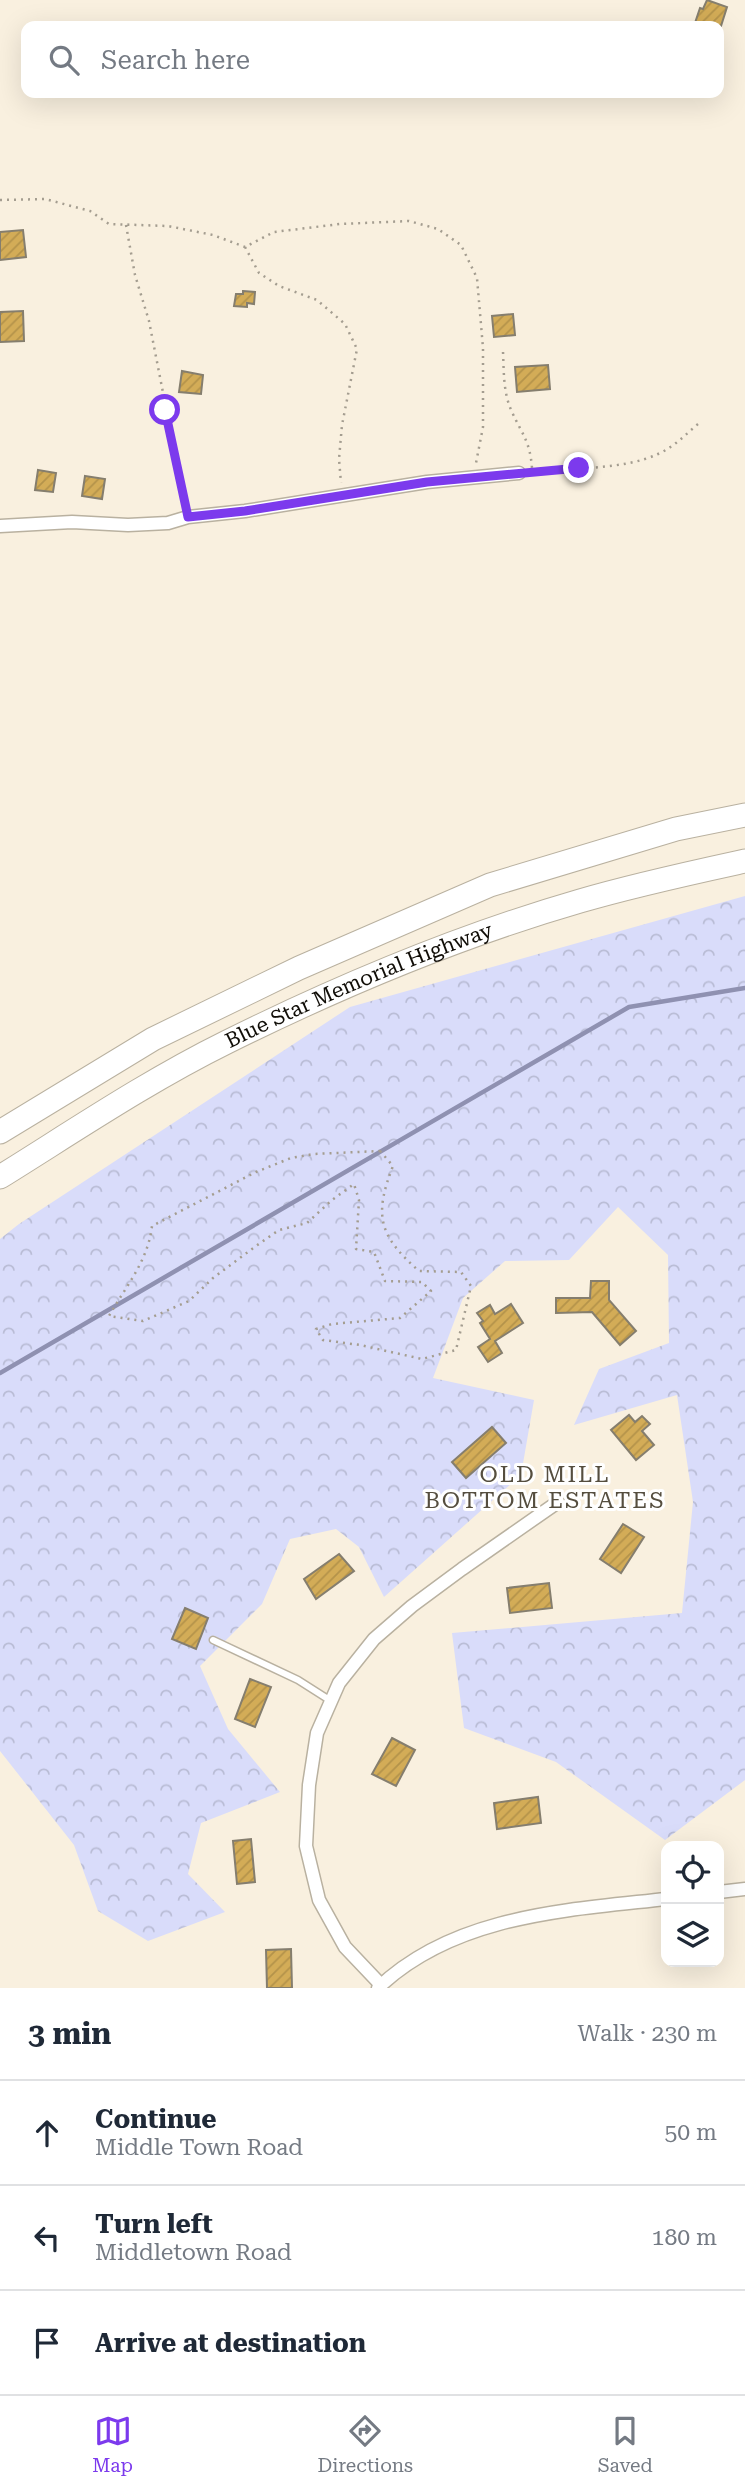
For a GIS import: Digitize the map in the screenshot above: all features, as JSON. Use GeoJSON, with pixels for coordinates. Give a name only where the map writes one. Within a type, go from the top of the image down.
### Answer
{"type":"FeatureCollection","features":[{"type":"Feature","properties":{"kind":"highway","name":"Blue Star Memorial Highway"},"geometry":{"type":"LineString","coordinates":[[0,1132],[153,1039],[299,968],[478,891],[676,829],[745,815]]}},
{"type":"Feature","properties":{"kind":"highway","name":"Blue Star Memorial Highway"},"geometry":{"type":"LineString","coordinates":[[0,1177],[119,1103],[225,1042],[367,978],[513,922],[582,901],[745,861]]}},
{"type":"Feature","properties":{"kind":"street"},"geometry":{"type":"LineString","coordinates":[[0,526],[72,522],[168,523],[188,517],[427,482],[519,473]]}},
{"type":"Feature","properties":{"kind":"street"},"geometry":{"type":"LineString","coordinates":[[558,1502],[462,1569],[393,1623],[374,1639],[346,1674],[317,1733],[309,1785],[306,1846],[319,1900],[345,1947],[380,1986],[429,1951],[476,1930],[569,1910],[661,1900]]}},
{"type":"Feature","properties":{"kind":"street"},"geometry":{"type":"LineString","coordinates":[[724,1891],[745,1889]]}},
{"type":"Feature","properties":{"kind":"lane"},"geometry":{"type":"LineString","coordinates":[[213,1640],[298,1680],[331,1701]]}},
{"type":"Feature","properties":{"kind":"path"},"geometry":{"type":"LineString","coordinates":[[0,200],[45,199],[90,211],[109,224],[168,226],[214,236],[245,247],[259,273],[279,286],[317,300],[345,324],[357,349],[340,448],[343,496]]}},
{"type":"Feature","properties":{"kind":"path"},"geometry":{"type":"LineString","coordinates":[[245,247],[274,232],[362,222],[409,221],[438,229],[461,245],[477,278],[483,348],[483,427],[476,464],[459,480]]}},
{"type":"Feature","properties":{"kind":"path"},"geometry":{"type":"LineString","coordinates":[[126,225],[135,275],[149,321],[188,517]]}},
{"type":"Feature","properties":{"kind":"path"},"geometry":{"type":"LineString","coordinates":[[503,352],[505,391],[524,432],[533,471],[622,464],[657,455],[678,443],[698,424]]}},
{"type":"Feature","properties":{"kind":"path"},"geometry":{"type":"LineString","coordinates":[[380,1151],[393,1166],[384,1188],[381,1210],[384,1232],[419,1271],[461,1272],[471,1286],[456,1350],[422,1359],[323,1340],[316,1329],[332,1324],[400,1318],[431,1292],[422,1282],[385,1281],[374,1252],[356,1249],[359,1200],[354,1184],[307,1223],[279,1230],[256,1246],[213,1278],[189,1301],[143,1321],[109,1316],[140,1268],[151,1240],[152,1226],[256,1172],[291,1158],[314,1154],[380,1151]]}},
{"type":"Feature","properties":{"kind":"green space"},"geometry":{"type":"Polygon","coordinates":[[[745,896],[745,1780],[665,1840],[556,1762],[464,1728],[452,1633],[682,1613],[693,1502],[677,1395],[574,1425],[599,1369],[669,1343],[668,1255],[618,1207],[569,1260],[505,1261],[463,1298],[433,1378],[534,1400],[521,1475],[384,1597],[359,1547],[336,1529],[290,1539],[262,1604],[200,1666],[228,1729],[280,1792],[201,1823],[188,1874],[225,1912],[148,1941],[98,1911],[74,1845],[0,1751],[0,1239],[350,1007],[745,896]]]}},
{"type":"Feature","properties":{"kind":"building"},"geometry":{"type":"Polygon","coordinates":[[[707,0],[727,7],[723,21],[696,21],[700,8],[703,9],[707,0]]]}},
{"type":"Feature","properties":{"kind":"building"},"geometry":{"type":"Polygon","coordinates":[[[23,230],[26,257],[0,260],[0,232],[23,230]]]}},
{"type":"Feature","properties":{"kind":"building"},"geometry":{"type":"Polygon","coordinates":[[[243,291],[255,292],[254,304],[247,303],[247,307],[234,306],[236,294],[243,294],[243,291]]]}},
{"type":"Feature","properties":{"kind":"building"},"geometry":{"type":"Polygon","coordinates":[[[23,311],[24,341],[0,342],[0,312],[23,311]]]}},
{"type":"Feature","properties":{"kind":"building"},"geometry":{"type":"Polygon","coordinates":[[[513,314],[515,335],[494,337],[492,316],[513,314]]]}},
{"type":"Feature","properties":{"kind":"building"},"geometry":{"type":"Polygon","coordinates":[[[548,365],[550,389],[517,392],[515,367],[548,365]]]}},
{"type":"Feature","properties":{"kind":"building"},"geometry":{"type":"Polygon","coordinates":[[[182,371],[203,375],[201,394],[179,392],[182,371]]]}},
{"type":"Feature","properties":{"kind":"building"},"geometry":{"type":"Polygon","coordinates":[[[38,470],[56,473],[53,492],[35,490],[38,470]]]}},
{"type":"Feature","properties":{"kind":"building"},"geometry":{"type":"Polygon","coordinates":[[[85,476],[105,479],[102,499],[82,496],[85,476]]]}},
{"type":"Feature","properties":{"kind":"building"},"geometry":{"type":"Polygon","coordinates":[[[591,1281],[609,1281],[609,1300],[636,1331],[620,1345],[592,1312],[556,1313],[556,1298],[590,1298],[591,1281]]]}},
{"type":"Feature","properties":{"kind":"building"},"geometry":{"type":"Polygon","coordinates":[[[511,1304],[523,1323],[495,1341],[502,1353],[488,1362],[478,1347],[490,1339],[477,1313],[490,1305],[495,1314],[511,1304]]]}},
{"type":"Feature","properties":{"kind":"building"},"geometry":{"type":"Polygon","coordinates":[[[629,1415],[635,1422],[642,1416],[650,1424],[642,1431],[654,1445],[636,1460],[611,1430],[629,1415]]]}},
{"type":"Feature","properties":{"kind":"building"},"geometry":{"type":"Polygon","coordinates":[[[492,1427],[506,1443],[466,1478],[452,1462],[492,1427]]]}},
{"type":"Feature","properties":{"kind":"building"},"geometry":{"type":"Polygon","coordinates":[[[623,1524],[644,1537],[621,1573],[600,1559],[623,1524]]]}},
{"type":"Feature","properties":{"kind":"building"},"geometry":{"type":"Polygon","coordinates":[[[339,1554],[354,1571],[316,1599],[304,1579],[339,1554]]]}},
{"type":"Feature","properties":{"kind":"building"},"geometry":{"type":"Polygon","coordinates":[[[549,1583],[552,1608],[510,1613],[507,1588],[549,1583]]]}},
{"type":"Feature","properties":{"kind":"building"},"geometry":{"type":"Polygon","coordinates":[[[185,1608],[208,1618],[196,1649],[172,1639],[185,1608]]]}},
{"type":"Feature","properties":{"kind":"building"},"geometry":{"type":"Polygon","coordinates":[[[250,1679],[271,1687],[255,1727],[235,1719],[250,1679]]]}},
{"type":"Feature","properties":{"kind":"building"},"geometry":{"type":"Polygon","coordinates":[[[392,1738],[415,1750],[396,1786],[372,1774],[392,1738]]]}},
{"type":"Feature","properties":{"kind":"building"},"geometry":{"type":"Polygon","coordinates":[[[538,1797],[541,1823],[497,1829],[494,1803],[538,1797]]]}},
{"type":"Feature","properties":{"kind":"building"},"geometry":{"type":"Polygon","coordinates":[[[251,1839],[255,1882],[237,1884],[233,1841],[251,1839]]]}},
{"type":"Feature","properties":{"kind":"building"},"geometry":{"type":"Polygon","coordinates":[[[291,1949],[292,1988],[267,1988],[266,1950],[291,1949]]]}},
{"type":"Feature","properties":{"kind":"waterway"},"geometry":{"type":"LineString","coordinates":[[0,1373],[629,1007],[745,988]]}},
{"type":"Feature","properties":{"kind":"district","name":"OLD MILL BOTTOM ESTATES"},"geometry":{"type":"Point","coordinates":[545,1487]}},
{"type":"Feature","properties":{"kind":"route"},"geometry":{"type":"LineString","coordinates":[[165,410],[188,517],[245,511],[427,482],[579,468]]}}]}
